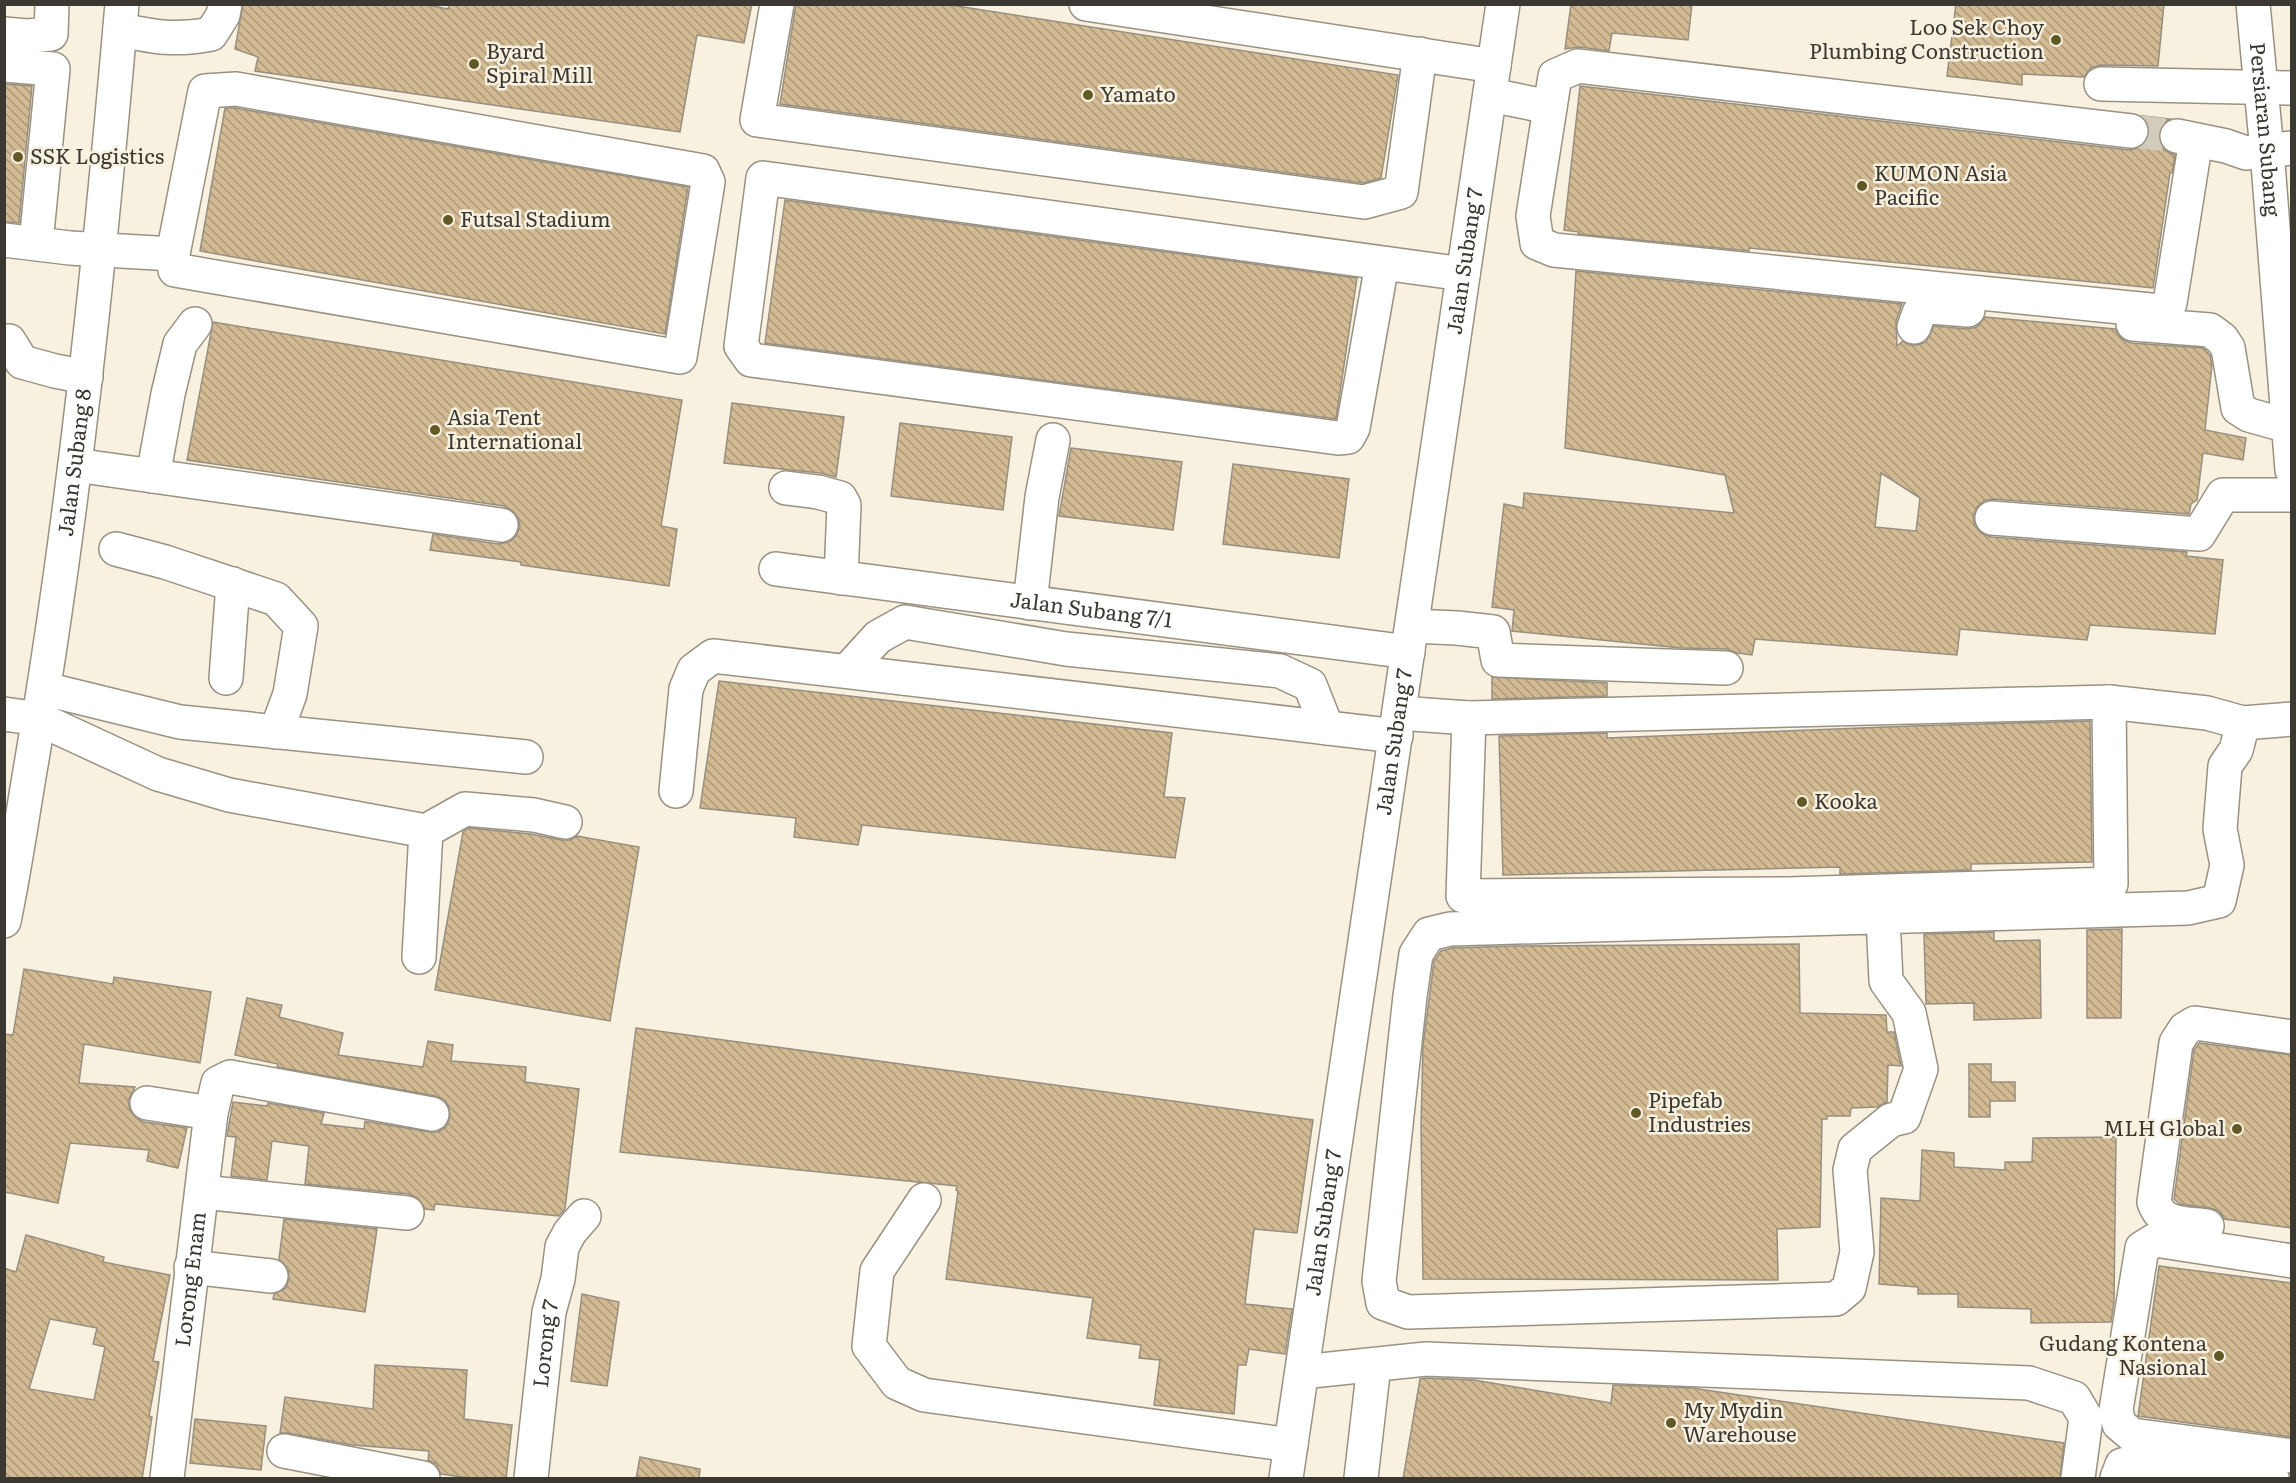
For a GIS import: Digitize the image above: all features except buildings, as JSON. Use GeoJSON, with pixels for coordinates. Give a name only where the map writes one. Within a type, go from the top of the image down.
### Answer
{"type":"FeatureCollection","features":[{"type":"Feature","properties":{"kind":"street"},"geometry":{"type":"LineString","coordinates":[[4,34],[27,36],[51,34],[52,4]]}},
{"type":"Feature","properties":{"kind":"street"},"geometry":{"type":"LineString","coordinates":[[121,17],[161,38],[185,39],[211,34],[223,15],[225,4]]}},
{"type":"Feature","properties":{"kind":"street"},"geometry":{"type":"LineString","coordinates":[[777,4],[757,120],[1364,202],[1401,192],[1420,54]]}},
{"type":"Feature","properties":{"kind":"street"},"geometry":{"type":"LineString","coordinates":[[1086,4],[1420,54],[1492,81],[1550,107]]}},
{"type":"Feature","properties":{"kind":"street","name":"Jalan Subang 7"},"geometry":{"type":"LineString","coordinates":[[1286,1479],[1503,4]]}},
{"type":"Feature","properties":{"kind":"street","name":"Persiaran Subang"},"geometry":{"type":"LineString","coordinates":[[2253,4],[2259,87],[2268,150],[2292,470]]}},
{"type":"Feature","properties":{"kind":"street","name":"Jalan Subang 8"},"geometry":{"type":"LineString","coordinates":[[5,920],[42,704],[75,465],[86,377],[121,17]]}},
{"type":"Feature","properties":{"kind":"street"},"geometry":{"type":"LineString","coordinates":[[4,65],[53,69],[20,241],[70,248],[173,254]]}},
{"type":"Feature","properties":{"kind":"street"},"geometry":{"type":"LineString","coordinates":[[2131,131],[1578,66],[1555,76],[1533,216],[1537,243],[1554,250],[2160,311],[2170,303],[2191,172],[2187,138],[2226,146],[2268,150]]}},
{"type":"Feature","properties":{"kind":"street"},"geometry":{"type":"LineString","coordinates":[[2101,84],[2292,88]]}},
{"type":"Feature","properties":{"kind":"street"},"geometry":{"type":"LineString","coordinates":[[236,89],[703,171],[708,182],[680,357],[175,270],[173,254],[205,91],[236,89]]}},
{"type":"Feature","properties":{"kind":"street"},"geometry":{"type":"LineString","coordinates":[[2191,172],[2221,168],[2268,150]]}},
{"type":"Feature","properties":{"kind":"street"},"geometry":{"type":"LineString","coordinates":[[1382,264],[1353,428],[1348,437],[1326,436],[751,360],[741,346],[764,178],[1463,274]]}},
{"type":"Feature","properties":{"kind":"street"},"geometry":{"type":"LineString","coordinates":[[1914,327],[1919,313],[1930,307],[2210,330],[2222,339],[2228,348],[2238,408],[2249,415],[2288,426]]}},
{"type":"Feature","properties":{"kind":"street"},"geometry":{"type":"LineString","coordinates":[[153,476],[180,344],[195,324]]}},
{"type":"Feature","properties":{"kind":"street"},"geometry":{"type":"LineString","coordinates":[[4,341],[9,341],[22,362],[55,372],[86,377]]}},
{"type":"Feature","properties":{"kind":"street"},"geometry":{"type":"LineString","coordinates":[[1030,603],[1042,497],[1053,440]]}},
{"type":"Feature","properties":{"kind":"street"},"geometry":{"type":"LineString","coordinates":[[75,465],[501,525]]}},
{"type":"Feature","properties":{"kind":"street"},"geometry":{"type":"LineString","coordinates":[[786,488],[818,492],[840,498],[844,505],[841,578]]}},
{"type":"Feature","properties":{"kind":"street"},"geometry":{"type":"LineString","coordinates":[[1992,518],[2199,534],[2223,495],[2292,495]]}},
{"type":"Feature","properties":{"kind":"street"},"geometry":{"type":"LineString","coordinates":[[116,549],[165,562],[276,599],[301,626],[290,694],[276,732]]}},
{"type":"Feature","properties":{"kind":"street","name":"Jalan Subang 7/1"},"geometry":{"type":"LineString","coordinates":[[776,569],[1030,603],[1410,639],[1457,628],[1493,632],[1498,660],[1726,668]]}},
{"type":"Feature","properties":{"kind":"street"},"geometry":{"type":"LineString","coordinates":[[226,678],[233,584]]}},
{"type":"Feature","properties":{"kind":"street"},"geometry":{"type":"LineString","coordinates":[[847,671],[878,637],[905,622],[1066,649],[1280,671],[1310,685],[1327,728]]}},
{"type":"Feature","properties":{"kind":"street"},"geometry":{"type":"LineString","coordinates":[[676,791],[686,689],[694,670],[713,656],[1327,728],[1397,725],[1469,718],[2109,702],[2206,713],[2243,723],[2292,719]]}},
{"type":"Feature","properties":{"kind":"street"},"geometry":{"type":"LineString","coordinates":[[1469,718],[1463,896],[1788,894],[2111,884],[2109,702]]}},
{"type":"Feature","properties":{"kind":"street"},"geometry":{"type":"LineString","coordinates":[[4,714],[42,704],[180,722],[526,757]]}},
{"type":"Feature","properties":{"kind":"street"},"geometry":{"type":"LineString","coordinates":[[42,704],[158,774],[229,795],[426,831],[465,809],[534,815],[565,822]]}},
{"type":"Feature","properties":{"kind":"street"},"geometry":{"type":"LineString","coordinates":[[1883,917],[1886,981],[1909,1013],[1921,1069],[1904,1117],[1891,1120],[1855,1149],[1850,1170],[1857,1252],[1849,1288],[1836,1299],[1408,1312],[1383,1303],[1379,1281],[1410,996],[1416,954],[1429,934],[1450,929],[2188,908],[2219,901],[2227,865],[2220,829],[2225,766],[2236,750],[2243,723]]}},
{"type":"Feature","properties":{"kind":"street"},"geometry":{"type":"LineString","coordinates":[[419,957],[426,831]]}},
{"type":"Feature","properties":{"kind":"street"},"geometry":{"type":"LineString","coordinates":[[2292,1037],[2195,1023],[2185,1029],[2176,1043],[2154,1202],[2157,1213],[2167,1220],[2292,1238]]}},
{"type":"Feature","properties":{"kind":"street"},"geometry":{"type":"LineString","coordinates":[[147,1103],[215,1098],[230,1077],[432,1114]]}},
{"type":"Feature","properties":{"kind":"street","name":"Lorong Enam"},"geometry":{"type":"LineString","coordinates":[[167,1479],[191,1268],[215,1098]]}},
{"type":"Feature","properties":{"kind":"street"},"geometry":{"type":"LineString","coordinates":[[202,1192],[407,1212]]}},
{"type":"Feature","properties":{"kind":"street"},"geometry":{"type":"LineString","coordinates":[[924,1200],[878,1271],[869,1346],[897,1383],[924,1395],[1291,1445]]}},
{"type":"Feature","properties":{"kind":"street","name":"Lorong 7"},"geometry":{"type":"LineString","coordinates":[[531,1479],[549,1312],[558,1279],[562,1247],[584,1216]]}},
{"type":"Feature","properties":{"kind":"street"},"geometry":{"type":"LineString","coordinates":[[2292,1261],[2155,1240],[2142,1248],[2116,1410],[2119,1424],[2132,1435],[2292,1456]]}},
{"type":"Feature","properties":{"kind":"street"},"geometry":{"type":"LineString","coordinates":[[191,1268],[271,1276]]}},
{"type":"Feature","properties":{"kind":"street"},"geometry":{"type":"LineString","coordinates":[[1302,1372],[1426,1359],[2029,1383],[2074,1398],[2086,1418],[2078,1479]]}},
{"type":"Feature","properties":{"kind":"street"},"geometry":{"type":"LineString","coordinates":[[1361,1479],[1374,1365]]}},
{"type":"Feature","properties":{"kind":"street"},"geometry":{"type":"LineString","coordinates":[[284,1452],[423,1479]]}},
{"type":"Feature","properties":{"kind":"street"},"geometry":{"type":"LineString","coordinates":[[2117,1479],[2122,1465],[2134,1462],[2272,1479]]}},
{"type":"Feature","properties":{"kind":"tunnel"},"geometry":{"type":"LineString","coordinates":[[2131,131],[2177,136]]}},
{"type":"Feature","properties":{"kind":"place","name":"Loo Sek Choy Plumbing Construction"},"geometry":{"type":"Point","coordinates":[2056,40]}},
{"type":"Feature","properties":{"kind":"place","name":"Byard Spiral Mill"},"geometry":{"type":"Point","coordinates":[474,64]}},
{"type":"Feature","properties":{"kind":"place","name":"Yamato"},"geometry":{"type":"Point","coordinates":[1088,95]}},
{"type":"Feature","properties":{"kind":"place","name":"SSK Logistics"},"geometry":{"type":"Point","coordinates":[18,157]}},
{"type":"Feature","properties":{"kind":"place","name":"KUMON Asia Pacific"},"geometry":{"type":"Point","coordinates":[1862,186]}},
{"type":"Feature","properties":{"kind":"place","name":"Futsal Stadium"},"geometry":{"type":"Point","coordinates":[448,220]}},
{"type":"Feature","properties":{"kind":"place","name":"Asia Tent International"},"geometry":{"type":"Point","coordinates":[435,430]}},
{"type":"Feature","properties":{"kind":"place","name":"Kooka"},"geometry":{"type":"Point","coordinates":[1802,802]}},
{"type":"Feature","properties":{"kind":"place","name":"Pipefab Industries"},"geometry":{"type":"Point","coordinates":[1636,1113]}},
{"type":"Feature","properties":{"kind":"place","name":"MLH Global"},"geometry":{"type":"Point","coordinates":[2237,1129]}},
{"type":"Feature","properties":{"kind":"place","name":"Gudang Kontena Nasional"},"geometry":{"type":"Point","coordinates":[2219,1356]}},
{"type":"Feature","properties":{"kind":"place","name":"My Mydin Warehouse"},"geometry":{"type":"Point","coordinates":[1671,1423]}}]}
